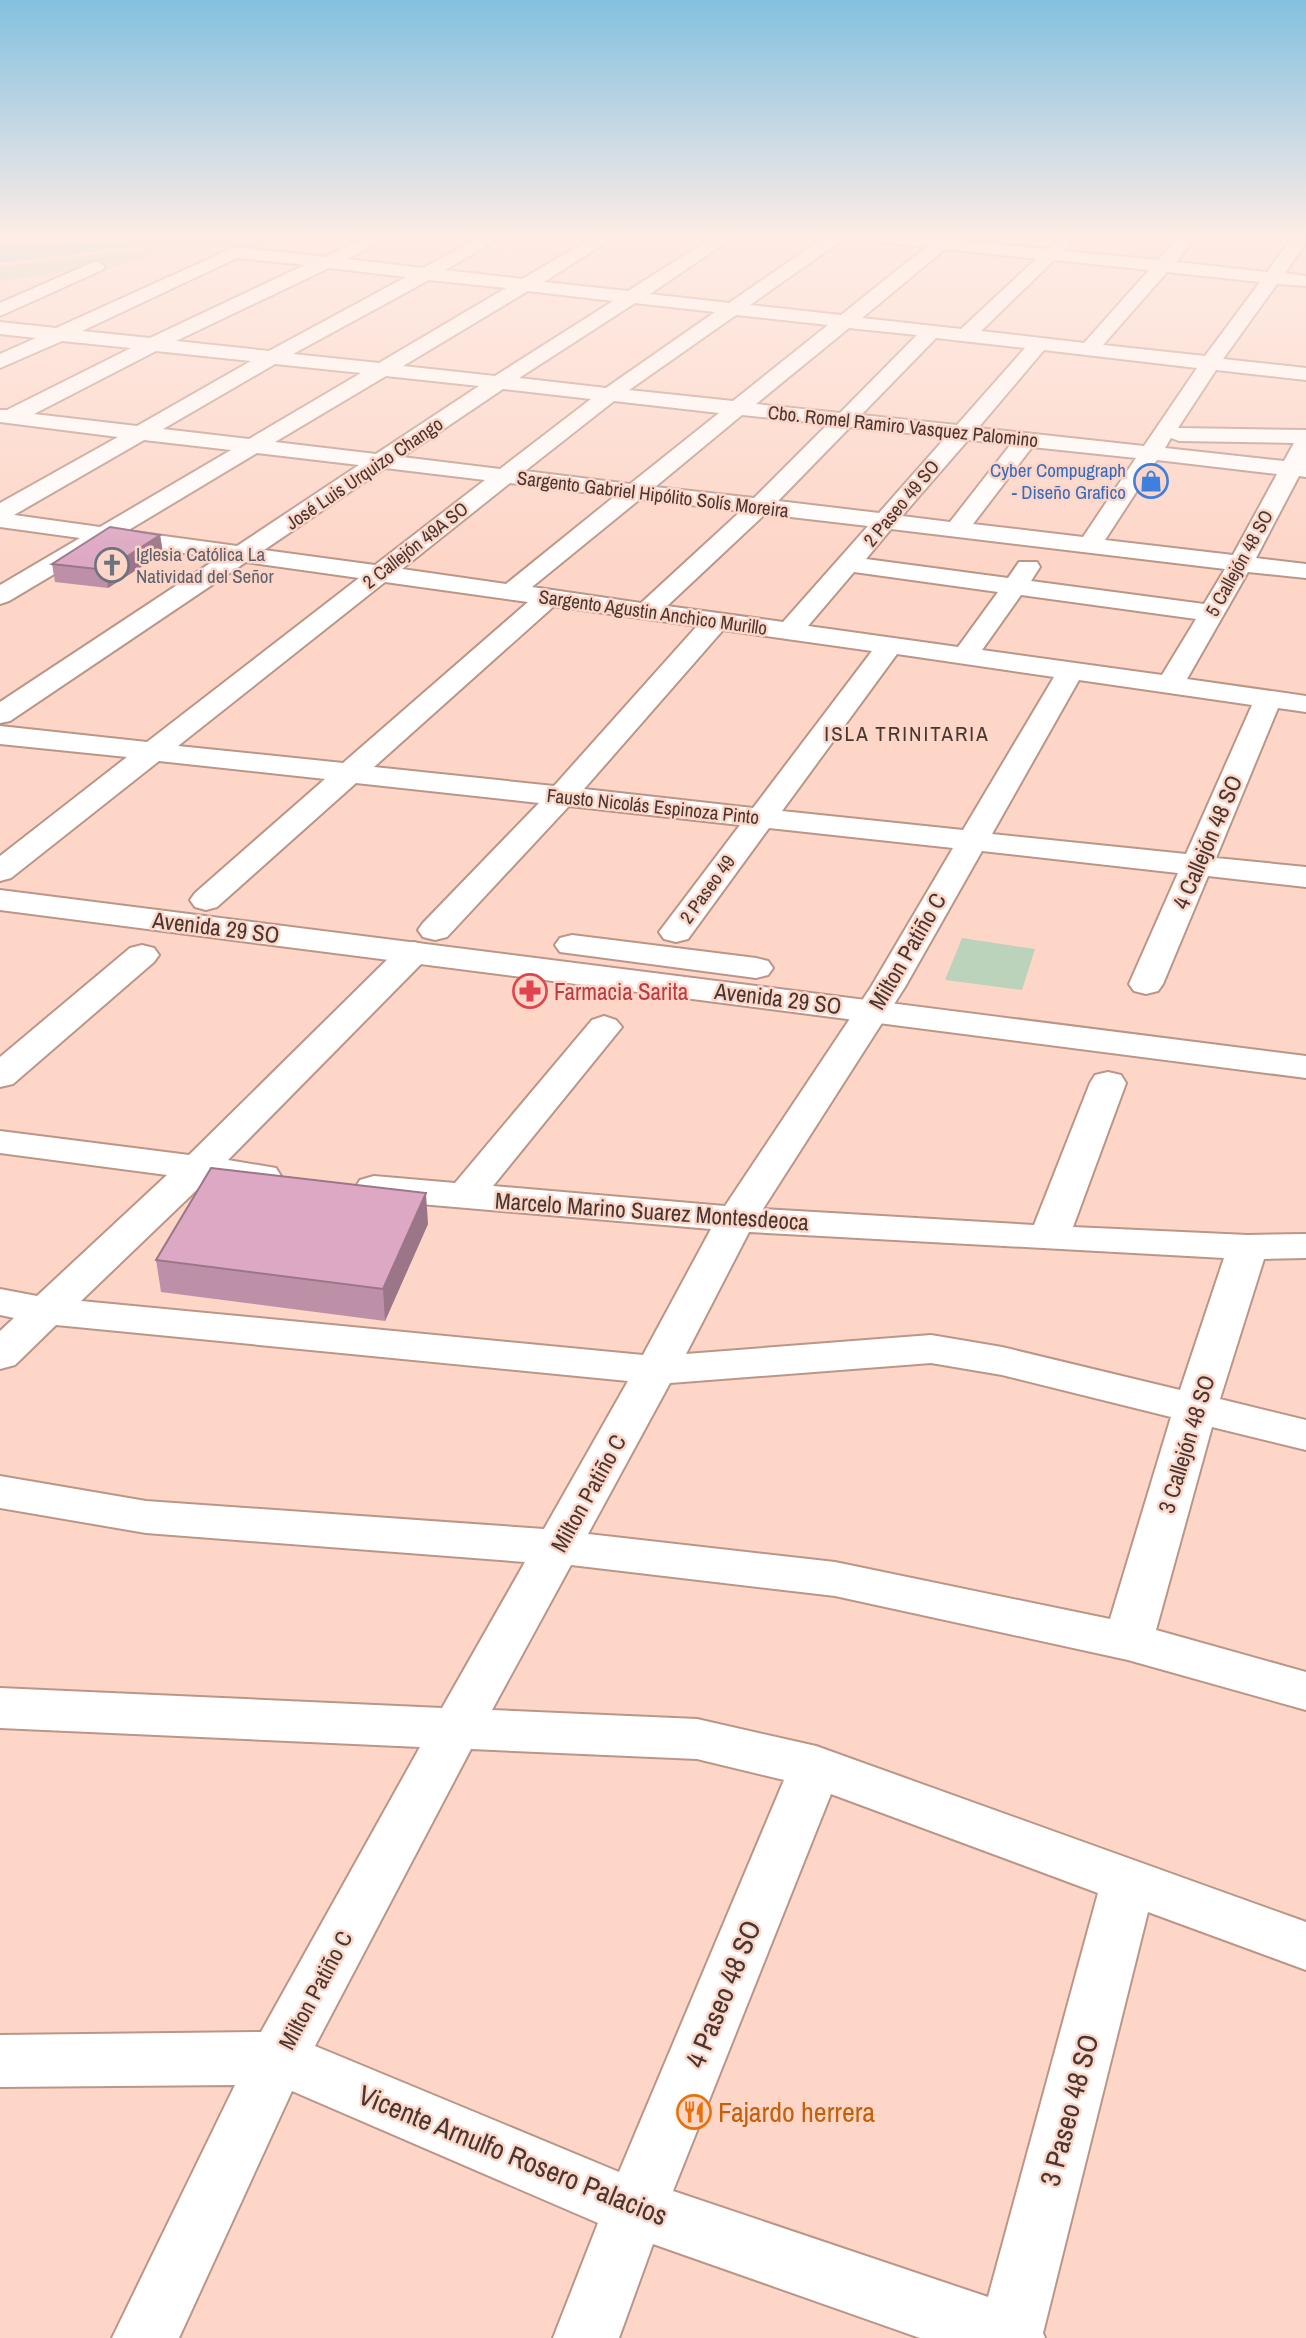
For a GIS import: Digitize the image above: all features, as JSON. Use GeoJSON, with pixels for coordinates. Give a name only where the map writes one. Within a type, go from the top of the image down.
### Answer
{"type":"FeatureCollection","features":[{"type":"Feature","properties":{"kind":"street"},"geometry":{"type":"LineString","coordinates":[[0,362],[41,343]]}},
{"type":"Feature","properties":{"kind":"street","name":"Cbo. Romel Ramiro Vasquez Palomino"},"geometry":{"type":"LineString","coordinates":[[145,343],[1298,469]]}},
{"type":"Feature","properties":{"kind":"street"},"geometry":{"type":"LineString","coordinates":[[0,513],[299,343]]}},
{"type":"Feature","properties":{"kind":"street"},"geometry":{"type":"LineString","coordinates":[[0,596],[426,343]]}},
{"type":"Feature","properties":{"kind":"street","name":"José Luis Urquizo Chango"},"geometry":{"type":"LineString","coordinates":[[0,715],[560,343]]}},
{"type":"Feature","properties":{"kind":"street","name":"2 Callejón 49A SO"},"geometry":{"type":"LineString","coordinates":[[0,871],[610,394],[685,343]]}},
{"type":"Feature","properties":{"kind":"street"},"geometry":{"type":"LineString","coordinates":[[511,592],[821,343]]}},
{"type":"Feature","properties":{"kind":"street"},"geometry":{"type":"LineString","coordinates":[[647,611],[760,506],[920,343]]}},
{"type":"Feature","properties":{"kind":"street"},"geometry":{"type":"LineString","coordinates":[[1033,343],[1306,373]]}},
{"type":"Feature","properties":{"kind":"street"},"geometry":{"type":"LineString","coordinates":[[1089,349],[1094,343]]}},
{"type":"Feature","properties":{"kind":"street"},"geometry":{"type":"LineString","coordinates":[[1090,545],[1225,343]]}},
{"type":"Feature","properties":{"kind":"street"},"geometry":{"type":"LineString","coordinates":[[6,424],[154,344]]}},
{"type":"Feature","properties":{"kind":"street","name":"2 Paseo 49 SO"},"geometry":{"type":"LineString","coordinates":[[790,631],[888,522],[960,433],[1040,344]]}},
{"type":"Feature","properties":{"kind":"street","name":"Sargento Gabriel Hipólito Solís Moreira"},"geometry":{"type":"LineString","coordinates":[[6,424],[43,422],[1306,571]]}},
{"type":"Feature","properties":{"kind":"street"},"geometry":{"type":"LineString","coordinates":[[960,433],[1306,438]]}},
{"type":"Feature","properties":{"kind":"street","name":"5 Callejón 48 SO"},"geometry":{"type":"LineString","coordinates":[[1170,685],[1210,613],[1298,469],[1306,438]]}},
{"type":"Feature","properties":{"kind":"street"},"geometry":{"type":"LineString","coordinates":[[956,530],[1026,440]]}},
{"type":"Feature","properties":{"kind":"street","name":"Sargento Agustin Anchico Murillo"},"geometry":{"type":"LineString","coordinates":[[0,520],[1306,704]]}},
{"type":"Feature","properties":{"kind":"street"},"geometry":{"type":"LineString","coordinates":[[965,656],[1048,541]]}},
{"type":"Feature","properties":{"kind":"street"},"geometry":{"type":"LineString","coordinates":[[848,564],[1210,613]]}},
{"type":"Feature","properties":{"kind":"street"},"geometry":{"type":"LineString","coordinates":[[206,900],[549,597]]}},
{"type":"Feature","properties":{"kind":"street"},"geometry":{"type":"LineString","coordinates":[[0,1355],[195,1169],[424,941],[562,796],[716,621]]}},
{"type":"Feature","properties":{"kind":"street","name":"2 Paseo 49"},"geometry":{"type":"LineString","coordinates":[[676,932],[891,645]]}},
{"type":"Feature","properties":{"kind":"street","name":"Milton Patiño C"},"geometry":{"type":"LineString","coordinates":[[145,2338],[278,2058],[457,1727],[656,1370],[736,1219],[880,998],[1071,671]]}},
{"type":"Feature","properties":{"kind":"street","name":"4 Callejón 48 SO"},"geometry":{"type":"LineString","coordinates":[[1146,985],[1268,699]]}},
{"type":"Feature","properties":{"kind":"street","name":"Fausto Nicolás Espinoza Pinto"},"geometry":{"type":"LineString","coordinates":[[0,735],[1306,877]]}},
{"type":"Feature","properties":{"kind":"street","name":"Avenida 29 SO"},"geometry":{"type":"LineString","coordinates":[[0,878],[206,900],[424,941]]}},
{"type":"Feature","properties":{"kind":"street","name":"Avenida 29 SO"},"geometry":{"type":"LineString","coordinates":[[0,900],[424,941],[880,998],[1306,1041]]}},
{"type":"Feature","properties":{"kind":"street"},"geometry":{"type":"LineString","coordinates":[[0,1076],[142,955]]}},
{"type":"Feature","properties":{"kind":"street","name":"Avenida 29 SO"},"geometry":{"type":"LineString","coordinates":[[880,998],[1306,1066]]}},
{"type":"Feature","properties":{"kind":"street"},"geometry":{"type":"LineString","coordinates":[[463,1198],[604,1027]]}},
{"type":"Feature","properties":{"kind":"street"},"geometry":{"type":"LineString","coordinates":[[1049,1238],[1108,1083]]}},
{"type":"Feature","properties":{"kind":"street"},"geometry":{"type":"LineString","coordinates":[[0,1142],[302,1181]]}},
{"type":"Feature","properties":{"kind":"street","name":"Marcelo Marino Suarez Montesdeoca"},"geometry":{"type":"LineString","coordinates":[[342,1185],[463,1198],[736,1219],[1049,1238],[1287,1248]]}},
{"type":"Feature","properties":{"kind":"street","name":"3 Callejón 48 SO"},"geometry":{"type":"LineString","coordinates":[[1128,1641],[1196,1407],[1287,1248]]}},
{"type":"Feature","properties":{"kind":"street"},"geometry":{"type":"LineString","coordinates":[[0,1302],[45,1311],[656,1370],[931,1349],[1002,1361],[1306,1435]]}},
{"type":"Feature","properties":{"kind":"street"},"geometry":{"type":"LineString","coordinates":[[0,1492],[146,1517],[558,1547],[835,1579],[1128,1641],[1306,1691]]}},
{"type":"Feature","properties":{"kind":"street"},"geometry":{"type":"LineString","coordinates":[[0,1708],[697,1739],[816,1767],[1306,1946]]}},
{"type":"Feature","properties":{"kind":"street","name":"4 Paseo 48 SO"},"geometry":{"type":"LineString","coordinates":[[586,2338],[635,2208],[816,1767]]}},
{"type":"Feature","properties":{"kind":"street","name":"3 Paseo 48 SO"},"geometry":{"type":"LineString","coordinates":[[1010,2338],[1128,1882]]}},
{"type":"Feature","properties":{"kind":"street","name":"Vicente Arnulfo Rosero Palacios"},"geometry":{"type":"LineString","coordinates":[[0,2061],[278,2058],[635,2208],[1010,2338]]}},
{"type":"Feature","properties":{"kind":"green space"},"geometry":{"type":"Polygon","coordinates":[[[962,938],[1035,949],[1022,990],[945,980],[962,938]]]}},
{"type":"Feature","properties":{"kind":"building"},"geometry":{"type":"Polygon","coordinates":[[[110,527],[160,535],[106,570],[52,564],[110,527]]]}},
{"type":"Feature","properties":{"kind":"building"},"geometry":{"type":"Polygon","coordinates":[[[211,1168],[426,1193],[383,1289],[156,1260],[211,1168]]]}},
{"type":"Feature","properties":{"kind":"place","name":"Cyber Compugraph - Diseño Grafico"},"geometry":{"type":"Point","coordinates":[1151,481]}},
{"type":"Feature","properties":{"kind":"place","name":"Iglesia Católica La Natividad del Señor"},"geometry":{"type":"Point","coordinates":[112,565]}},
{"type":"Feature","properties":{"kind":"place","name":"Farmacia Sarita"},"geometry":{"type":"Point","coordinates":[530,991]}},
{"type":"Feature","properties":{"kind":"place","name":"Fajardo herrera"},"geometry":{"type":"Point","coordinates":[694,2112]}},
{"type":"Feature","properties":{"kind":"district","name":"ISLA TRINITARIA"},"geometry":{"type":"Point","coordinates":[907,733]}}]}
